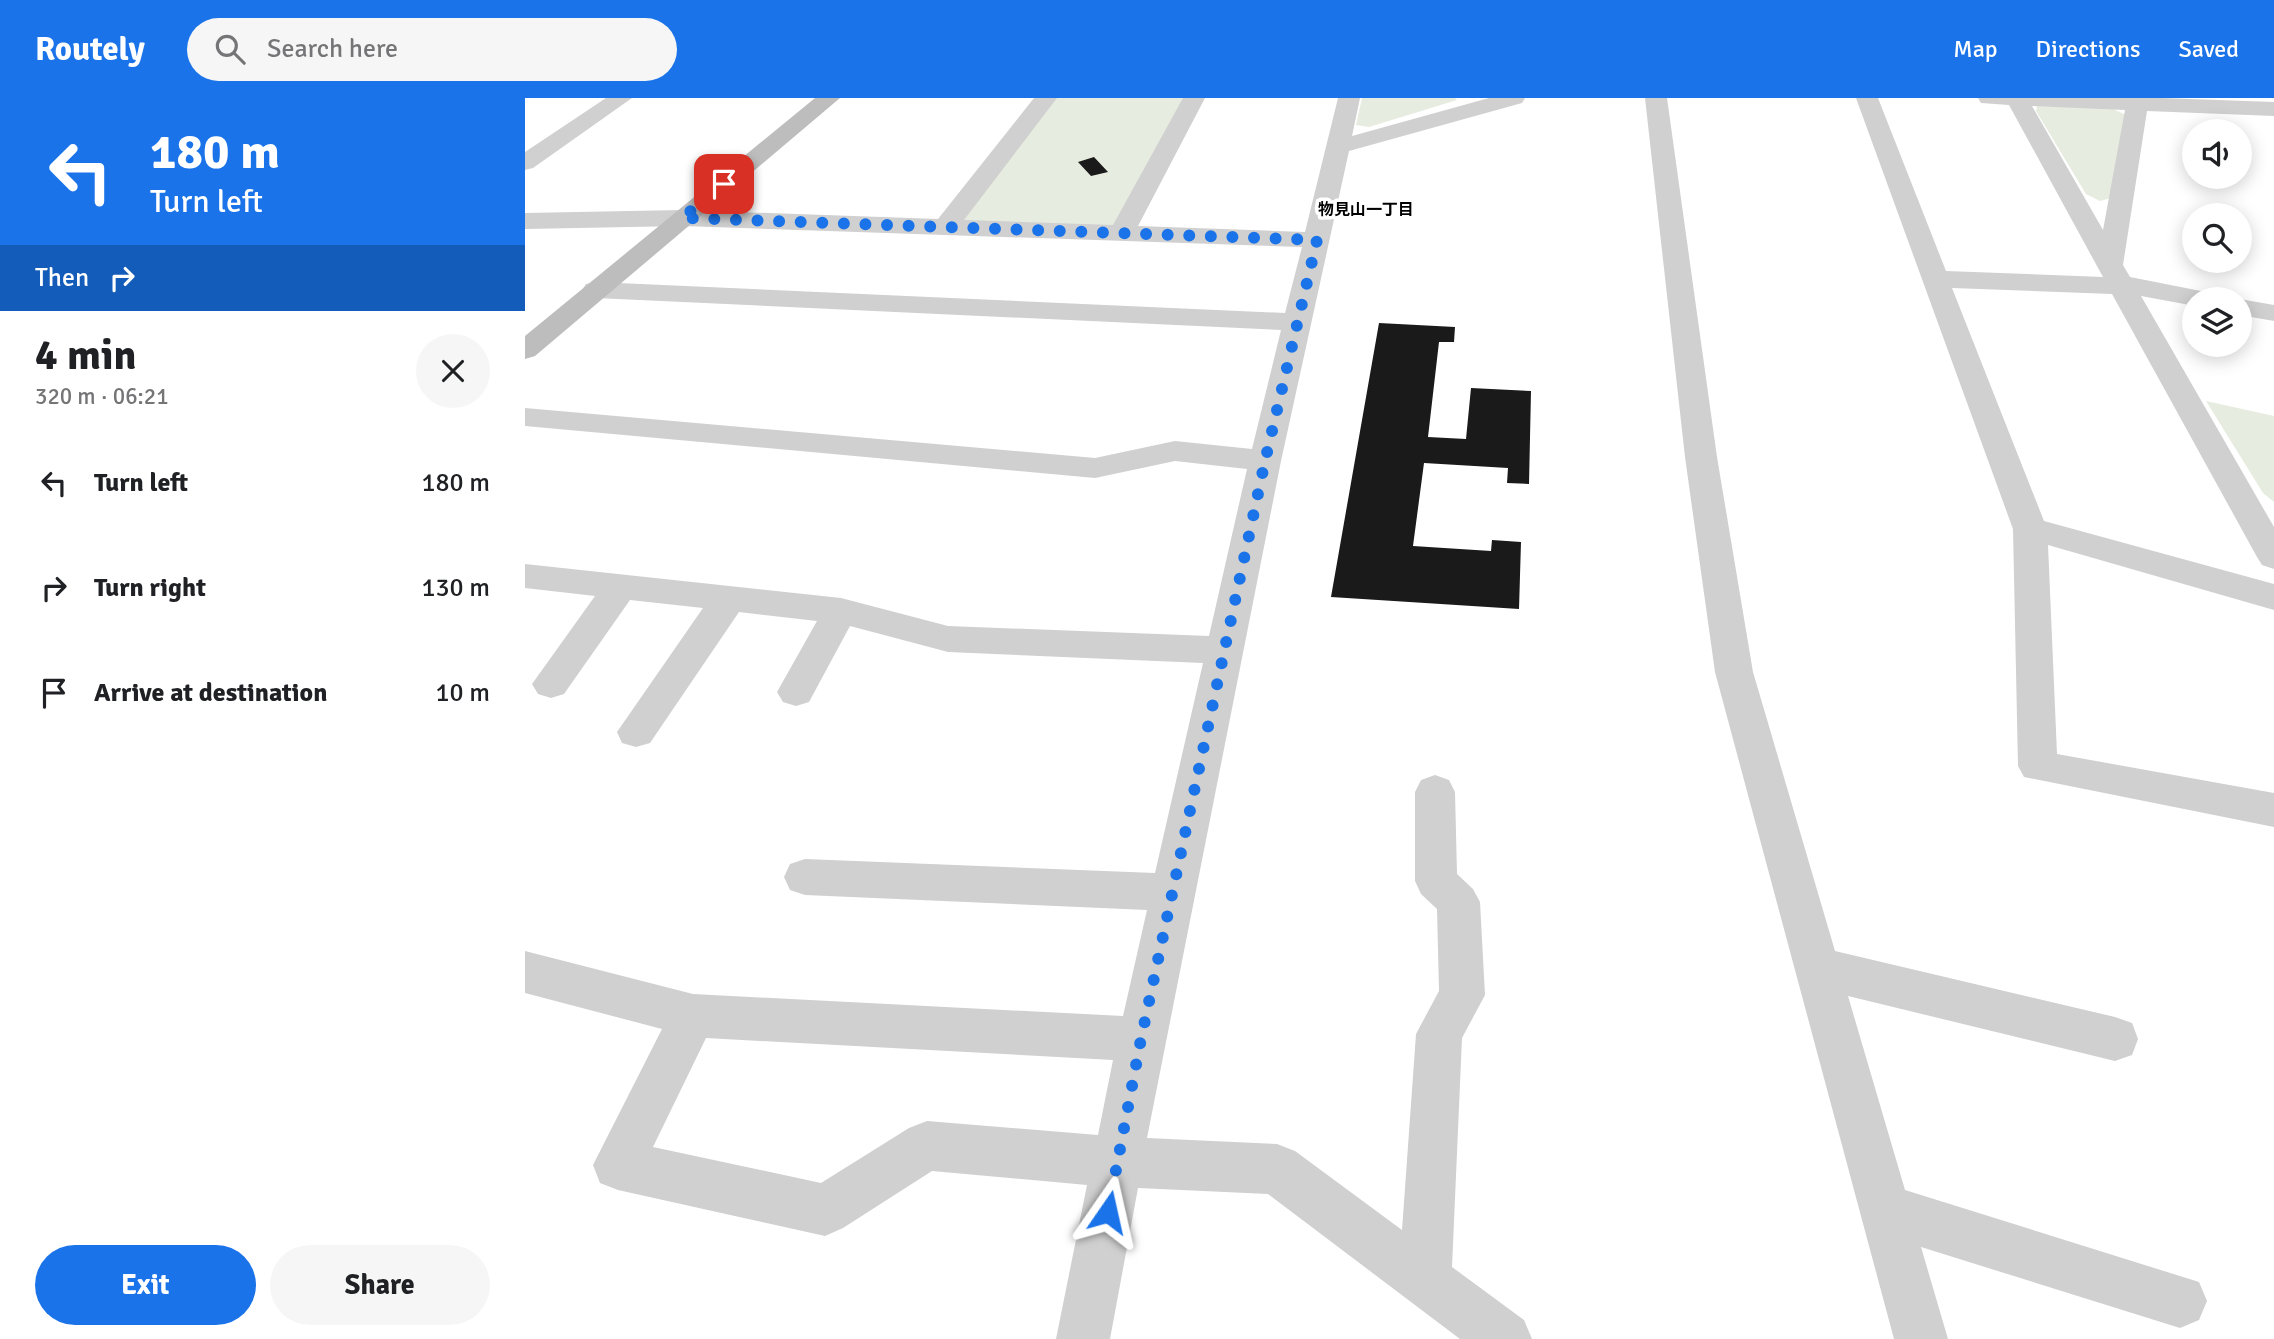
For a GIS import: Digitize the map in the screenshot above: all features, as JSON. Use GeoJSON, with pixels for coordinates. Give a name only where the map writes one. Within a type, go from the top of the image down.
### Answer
{"type":"FeatureCollection","features":[{"type":"Feature","properties":{"kind":"street"},"geometry":{"type":"LineString","coordinates":[[525,163],[621,98]]}},
{"type":"Feature","properties":{"kind":"street"},"geometry":{"type":"LineString","coordinates":[[525,350],[829,98]]}},
{"type":"Feature","properties":{"kind":"street"},"geometry":{"type":"LineString","coordinates":[[947,225],[1046,98]]}},
{"type":"Feature","properties":{"kind":"street"},"geometry":{"type":"LineString","coordinates":[[1122,233],[1194,98]]}},
{"type":"Feature","properties":{"kind":"street"},"geometry":{"type":"LineString","coordinates":[[1083,1339],[1141,1039],[1265,461],[1349,98]]}},
{"type":"Feature","properties":{"kind":"street"},"geometry":{"type":"LineString","coordinates":[[1338,148],[1514,98]]}},
{"type":"Feature","properties":{"kind":"street"},"geometry":{"type":"LineString","coordinates":[[1656,98],[1681,315],[1734,672],[1921,1339]]}},
{"type":"Feature","properties":{"kind":"street"},"geometry":{"type":"LineString","coordinates":[[1867,98],[2030,529],[2038,766],[2274,810]]}},
{"type":"Feature","properties":{"kind":"street"},"geometry":{"type":"LineString","coordinates":[[1989,98],[2137,103],[2165,101],[2274,109]]}},
{"type":"Feature","properties":{"kind":"street"},"geometry":{"type":"LineString","coordinates":[[2017,99],[2274,557]]}},
{"type":"Feature","properties":{"kind":"street"},"geometry":{"type":"LineString","coordinates":[[2118,278],[2137,103]]}},
{"type":"Feature","properties":{"kind":"street"},"geometry":{"type":"LineString","coordinates":[[525,221],[682,218],[947,225],[1317,240]]}},
{"type":"Feature","properties":{"kind":"street"},"geometry":{"type":"LineString","coordinates":[[1935,279],[2118,278],[2182,294]]}},
{"type":"Feature","properties":{"kind":"street"},"geometry":{"type":"LineString","coordinates":[[596,290],[1297,322]]}},
{"type":"Feature","properties":{"kind":"street"},"geometry":{"type":"LineString","coordinates":[[2252,309],[2274,313]]}},
{"type":"Feature","properties":{"kind":"street"},"geometry":{"type":"LineString","coordinates":[[525,417],[1095,468],[1175,451],[1265,461]]}},
{"type":"Feature","properties":{"kind":"street"},"geometry":{"type":"LineString","coordinates":[[2030,529],[2274,597]]}},
{"type":"Feature","properties":{"kind":"street"},"geometry":{"type":"LineString","coordinates":[[525,576],[841,611],[948,639],[1226,650]]}},
{"type":"Feature","properties":{"kind":"street"},"geometry":{"type":"LineString","coordinates":[[546,673],[621,586]]}},
{"type":"Feature","properties":{"kind":"street"},"geometry":{"type":"LineString","coordinates":[[636,732],[729,599]]}},
{"type":"Feature","properties":{"kind":"street"},"geometry":{"type":"LineString","coordinates":[[796,692],[841,611]]}},
{"type":"Feature","properties":{"kind":"street"},"geometry":{"type":"LineString","coordinates":[[1425,1279],[1439,1034],[1462,995],[1458,902],[1436,881],[1435,792]]}},
{"type":"Feature","properties":{"kind":"street"},"geometry":{"type":"LineString","coordinates":[[805,877],[1174,891]]}},
{"type":"Feature","properties":{"kind":"street"},"geometry":{"type":"LineString","coordinates":[[1818,968],[2115,1039]]}},
{"type":"Feature","properties":{"kind":"street"},"geometry":{"type":"LineString","coordinates":[[525,971],[693,1016],[1141,1039]]}},
{"type":"Feature","properties":{"kind":"street"},"geometry":{"type":"LineString","coordinates":[[693,1016],[618,1165],[825,1210],[927,1146],[1118,1162],[1277,1169],[1505,1339]]}},
{"type":"Feature","properties":{"kind":"street"},"geometry":{"type":"LineString","coordinates":[[1885,1209],[2180,1301]]}},
{"type":"Feature","properties":{"kind":"shaded area"},"geometry":{"type":"Polygon","coordinates":[[[1046,98],[1194,98],[1122,233],[947,225],[1046,98]]]}},
{"type":"Feature","properties":{"kind":"shaded area"},"geometry":{"type":"Polygon","coordinates":[[[1362,98],[1457,100],[1369,127],[1356,125],[1362,98]]]}},
{"type":"Feature","properties":{"kind":"shaded area"},"geometry":{"type":"Polygon","coordinates":[[[2037,106],[2111,108],[2126,115],[2111,198],[2100,201],[2086,194],[2036,111],[2037,106]]]}},
{"type":"Feature","properties":{"kind":"shaded area"},"geometry":{"type":"Polygon","coordinates":[[[2206,401],[2274,416],[2274,502],[2263,493],[2206,401]]]}},
{"type":"Feature","properties":{"kind":"building"},"geometry":{"type":"Polygon","coordinates":[[[1094,157],[1108,172],[1091,176],[1078,162],[1094,157]]]}},
{"type":"Feature","properties":{"kind":"building"},"geometry":{"type":"Polygon","coordinates":[[[1379,323],[1455,327],[1454,342],[1439,342],[1428,437],[1466,439],[1471,388],[1531,391],[1529,484],[1507,483],[1508,468],[1424,463],[1413,546],[1491,551],[1492,540],[1521,542],[1519,609],[1331,597],[1379,323]]]}},
{"type":"Feature","properties":{"kind":"district","name":"物見山一丁目"},"geometry":{"type":"Point","coordinates":[1366,209]}},
{"type":"Feature","properties":{"kind":"route"},"geometry":{"type":"LineString","coordinates":[[724,184],[682,218],[947,225],[1317,240],[1265,461],[1141,1039],[1108,1212]]}}]}
